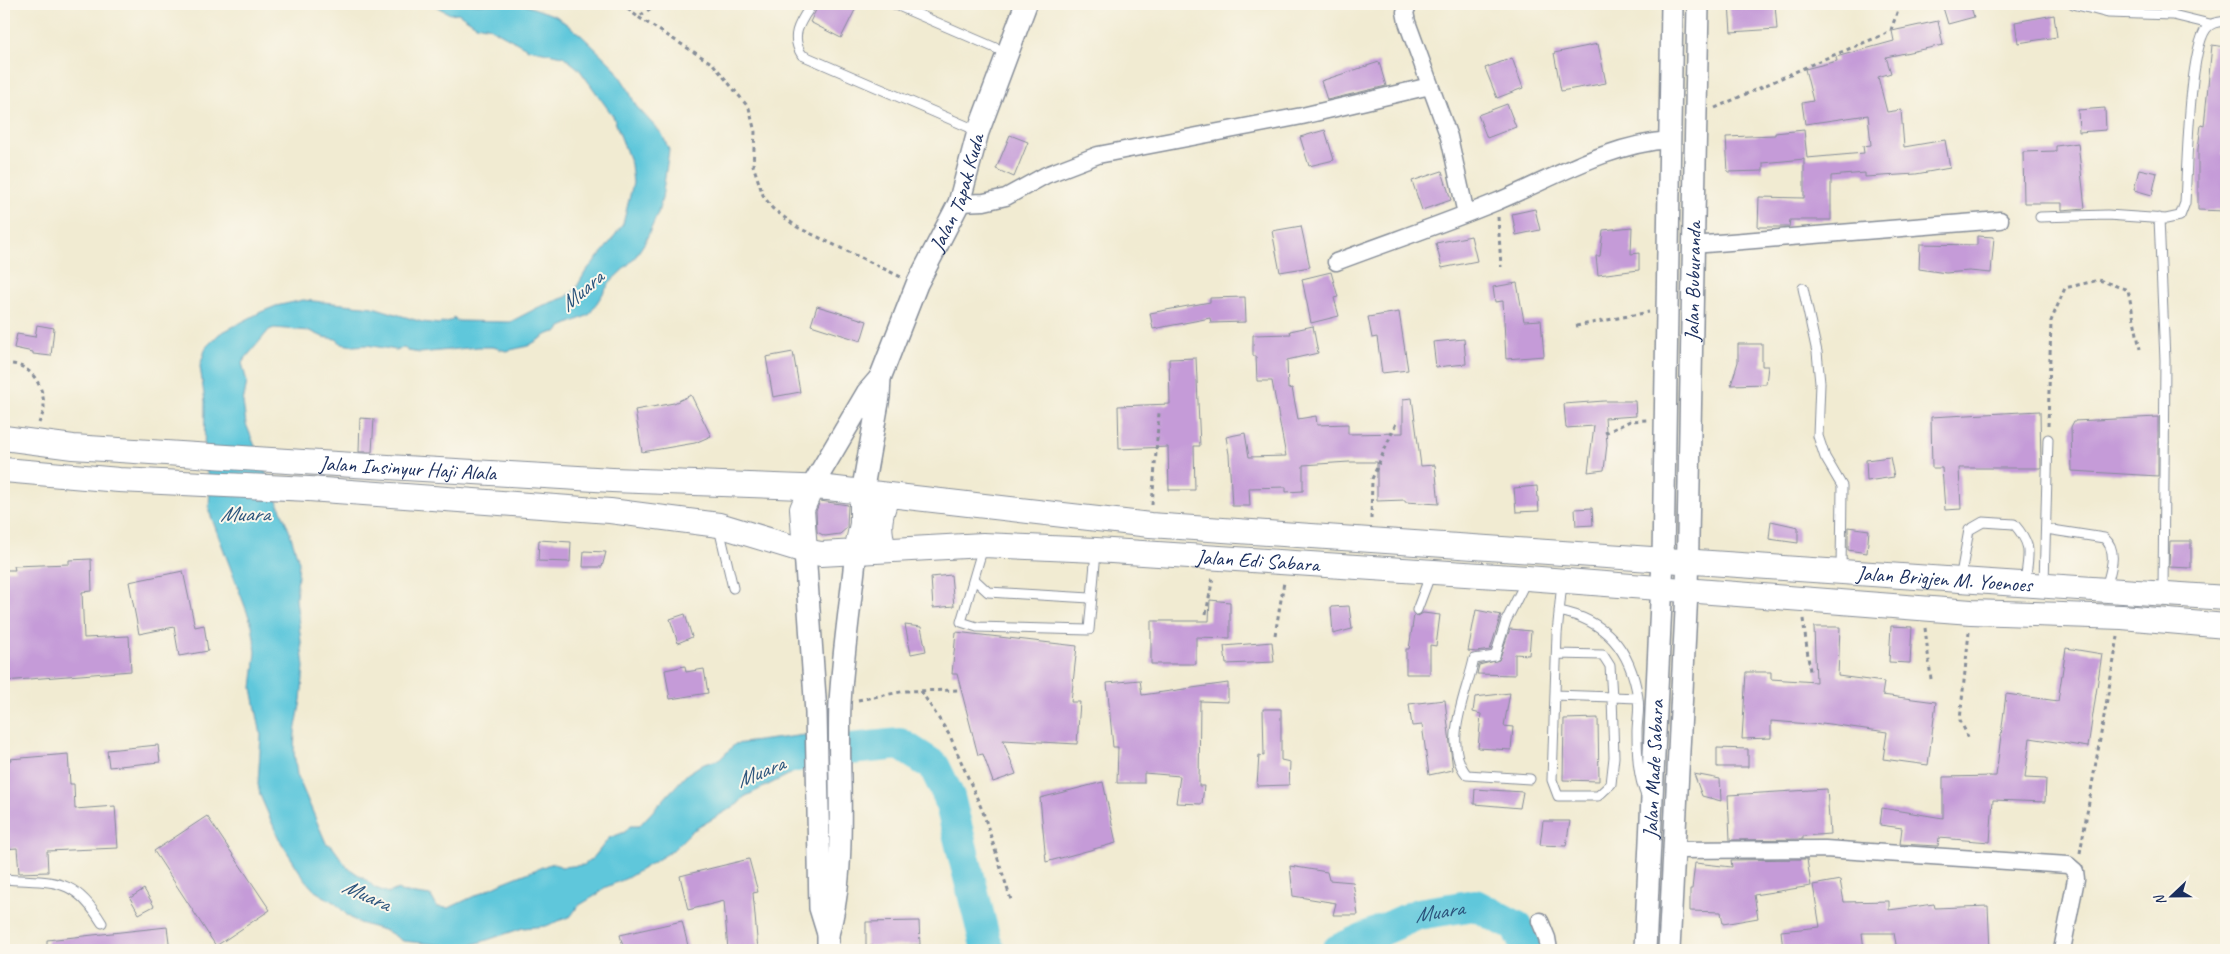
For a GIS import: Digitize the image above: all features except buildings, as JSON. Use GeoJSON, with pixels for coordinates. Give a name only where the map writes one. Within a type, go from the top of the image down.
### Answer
{"type":"FeatureCollection","features":[{"type":"Feature","properties":{"kind":"main road","name":"Jalan Insinyur Haji Alala"},"geometry":{"type":"LineString","coordinates":[[4,438],[73,447],[303,462],[612,480],[812,488]]}},
{"type":"Feature","properties":{"kind":"main road","name":"Jalan Insinyur Haji Alala"},"geometry":{"type":"LineString","coordinates":[[4,470],[119,480],[309,489],[610,512],[719,525],[804,551]]}},
{"type":"Feature","properties":{"kind":"main road"},"geometry":{"type":"LineString","coordinates":[[812,488],[836,488],[862,493],[862,524],[856,551],[836,554],[804,551],[802,510],[812,488]]}},
{"type":"Feature","properties":{"kind":"main road","name":"Jalan Edi Sabara"},"geometry":{"type":"LineString","coordinates":[[862,493],[1150,525],[1663,559]]}},
{"type":"Feature","properties":{"kind":"main road"},"geometry":{"type":"LineString","coordinates":[[884,550],[880,534],[880,513],[888,496]]}},
{"type":"Feature","properties":{"kind":"main road","name":"Jalan Edi Sabara"},"geometry":{"type":"LineString","coordinates":[[856,551],[983,544],[1527,578],[1687,590]]}},
{"type":"Feature","properties":{"kind":"main road","name":"Jalan Brigjen M. Yoenoes"},"geometry":{"type":"LineString","coordinates":[[1663,559],[1840,571],[1960,582],[2106,589],[2226,598]]}},
{"type":"Feature","properties":{"kind":"main road","name":"Jalan Brigjen M. Yoenoes"},"geometry":{"type":"LineString","coordinates":[[1687,590],[1971,612],[2122,617],[2226,626]]}},
{"type":"Feature","properties":{"kind":"street","name":"Jalan Tapak Kuda"},"geometry":{"type":"LineString","coordinates":[[862,493],[879,397],[880,378],[918,284],[959,203],[978,132],[1026,4]]}},
{"type":"Feature","properties":{"kind":"street"},"geometry":{"type":"LineString","coordinates":[[1409,4],[1405,12],[1407,22],[1449,137],[1466,214]]}},
{"type":"Feature","properties":{"kind":"street","name":"Jalan Buburanda"},"geometry":{"type":"LineString","coordinates":[[1663,559],[1672,4]]}},
{"type":"Feature","properties":{"kind":"street","name":"Jalan Buburanda"},"geometry":{"type":"LineString","coordinates":[[1687,590],[1698,4]]}},
{"type":"Feature","properties":{"kind":"street"},"geometry":{"type":"LineString","coordinates":[[959,203],[984,202],[1006,197],[1054,171],[1098,155],[1302,116],[1430,86]]}},
{"type":"Feature","properties":{"kind":"street"},"geometry":{"type":"LineString","coordinates":[[1336,262],[1497,202],[1553,175],[1616,152],[1670,140]]}},
{"type":"Feature","properties":{"kind":"street"},"geometry":{"type":"LineString","coordinates":[[1693,245],[2000,220]]}},
{"type":"Feature","properties":{"kind":"street","name":"Jalan Tapak Kuda"},"geometry":{"type":"LineString","coordinates":[[812,488],[866,392],[880,378]]}},
{"type":"Feature","properties":{"kind":"street"},"geometry":{"type":"LineString","coordinates":[[804,551],[816,713],[820,908],[828,942]]}},
{"type":"Feature","properties":{"kind":"street"},"geometry":{"type":"LineString","coordinates":[[828,942],[835,910],[839,852],[840,709],[856,551]]}},
{"type":"Feature","properties":{"kind":"street","name":"Jalan Made Sabara"},"geometry":{"type":"LineString","coordinates":[[1645,950],[1663,559]]}},
{"type":"Feature","properties":{"kind":"street","name":"Jalan Made Sabara"},"geometry":{"type":"LineString","coordinates":[[1669,950],[1687,590]]}},
{"type":"Feature","properties":{"kind":"street"},"geometry":{"type":"LineString","coordinates":[[1674,850],[1825,848],[2068,865],[2076,873],[2062,950]]}},
{"type":"Feature","properties":{"kind":"street"},"geometry":{"type":"LineString","coordinates":[[1540,921],[1548,938],[1549,950]]}},
{"type":"Feature","properties":{"kind":"lane"},"geometry":{"type":"LineString","coordinates":[[812,4],[798,27],[796,41],[802,55],[978,132]]}},
{"type":"Feature","properties":{"kind":"lane"},"geometry":{"type":"LineString","coordinates":[[894,4],[1007,53]]}},
{"type":"Feature","properties":{"kind":"lane"},"geometry":{"type":"LineString","coordinates":[[2073,4],[2108,13],[2179,16],[2210,24],[2226,21]]}},
{"type":"Feature","properties":{"kind":"lane"},"geometry":{"type":"LineString","coordinates":[[2040,217],[2108,215],[2176,218],[2183,212],[2198,52],[2205,30],[2210,24]]}},
{"type":"Feature","properties":{"kind":"lane"},"geometry":{"type":"LineString","coordinates":[[2159,218],[2165,360],[2163,594]]}},
{"type":"Feature","properties":{"kind":"lane"},"geometry":{"type":"LineString","coordinates":[[1803,288],[1817,352],[1820,383],[1818,436],[1825,457],[1842,486],[1840,571]]}},
{"type":"Feature","properties":{"kind":"lane"},"geometry":{"type":"LineString","coordinates":[[2034,585],[2046,529],[2048,439]]}},
{"type":"Feature","properties":{"kind":"lane"},"geometry":{"type":"LineString","coordinates":[[1960,582],[1969,530],[1983,522],[2014,524],[2029,546],[2034,585]]}},
{"type":"Feature","properties":{"kind":"lane"},"geometry":{"type":"LineString","coordinates":[[719,525],[733,588]]}},
{"type":"Feature","properties":{"kind":"lane"},"geometry":{"type":"LineString","coordinates":[[2046,529],[2104,538],[2108,541],[2113,552],[2106,589]]}},
{"type":"Feature","properties":{"kind":"lane"},"geometry":{"type":"LineString","coordinates":[[983,544],[961,622],[977,627],[1089,630],[1090,598],[1096,550]]}},
{"type":"Feature","properties":{"kind":"lane"},"geometry":{"type":"LineString","coordinates":[[1417,610],[1432,573]]}},
{"type":"Feature","properties":{"kind":"lane"},"geometry":{"type":"LineString","coordinates":[[1527,578],[1506,621],[1495,656],[1474,659],[1457,720],[1457,754],[1461,767],[1468,775],[1530,779]]}},
{"type":"Feature","properties":{"kind":"lane"},"geometry":{"type":"LineString","coordinates":[[974,579],[988,592],[1090,598]]}},
{"type":"Feature","properties":{"kind":"lane"},"geometry":{"type":"LineString","coordinates":[[1557,654],[1603,656],[1610,666],[1614,756],[1611,784],[1598,796],[1558,796],[1552,780],[1554,695],[1562,581]]}},
{"type":"Feature","properties":{"kind":"lane"},"geometry":{"type":"LineString","coordinates":[[1559,611],[1579,615],[1602,628],[1617,643],[1631,669],[1638,698],[1640,780],[1651,808]]}},
{"type":"Feature","properties":{"kind":"lane"},"geometry":{"type":"LineString","coordinates":[[1554,695],[1638,698]]}},
{"type":"Feature","properties":{"kind":"lane"},"geometry":{"type":"LineString","coordinates":[[4,879],[48,881],[66,885],[80,893],[94,908],[102,923]]}},
{"type":"Feature","properties":{"kind":"path"},"geometry":{"type":"LineString","coordinates":[[621,4],[638,17],[713,64],[749,108],[755,132],[753,165],[763,195],[772,208],[796,226],[918,284]]}},
{"type":"Feature","properties":{"kind":"path"},"geometry":{"type":"LineString","coordinates":[[638,17],[657,4]]}},
{"type":"Feature","properties":{"kind":"path"},"geometry":{"type":"LineString","coordinates":[[1697,117],[1816,62],[1885,34],[1891,30],[1900,4]]}},
{"type":"Feature","properties":{"kind":"path"},"geometry":{"type":"LineString","coordinates":[[1497,202],[1501,267]]}},
{"type":"Feature","properties":{"kind":"path"},"geometry":{"type":"LineString","coordinates":[[2048,439],[2051,321],[2065,288],[2099,280],[2128,290],[2140,349]]}},
{"type":"Feature","properties":{"kind":"path"},"geometry":{"type":"LineString","coordinates":[[1576,326],[1667,309]]}},
{"type":"Feature","properties":{"kind":"path"},"geometry":{"type":"LineString","coordinates":[[4,364],[11,363],[30,370],[38,384],[44,409],[33,442]]}},
{"type":"Feature","properties":{"kind":"path"},"geometry":{"type":"LineString","coordinates":[[1150,525],[1159,413]]}},
{"type":"Feature","properties":{"kind":"path"},"geometry":{"type":"LineString","coordinates":[[1605,432],[1630,422],[1665,420]]}},
{"type":"Feature","properties":{"kind":"path"},"geometry":{"type":"LineString","coordinates":[[1371,540],[1372,479],[1397,421]]}},
{"type":"Feature","properties":{"kind":"path"},"geometry":{"type":"LineString","coordinates":[[1206,614],[1216,559]]}},
{"type":"Feature","properties":{"kind":"path"},"geometry":{"type":"LineString","coordinates":[[1275,636],[1286,564]]}},
{"type":"Feature","properties":{"kind":"path"},"geometry":{"type":"LineString","coordinates":[[1802,599],[1810,671]]}},
{"type":"Feature","properties":{"kind":"path"},"geometry":{"type":"LineString","coordinates":[[1923,608],[1930,679]]}},
{"type":"Feature","properties":{"kind":"path"},"geometry":{"type":"LineString","coordinates":[[1970,741],[1960,720],[1971,612]]}},
{"type":"Feature","properties":{"kind":"path"},"geometry":{"type":"LineString","coordinates":[[2076,873],[2122,617]]}},
{"type":"Feature","properties":{"kind":"path"},"geometry":{"type":"LineString","coordinates":[[840,709],[906,691],[960,690]]}},
{"type":"Feature","properties":{"kind":"path"},"geometry":{"type":"LineString","coordinates":[[921,691],[950,736],[983,812],[1011,900]]}},
{"type":"Feature","properties":{"kind":"water","name":"Muara"},"geometry":{"type":"Polygon","coordinates":[[[432,4],[522,4],[556,16],[581,35],[614,67],[636,106],[662,134],[669,150],[662,198],[658,213],[645,242],[634,259],[611,281],[589,315],[561,327],[559,331],[548,334],[528,346],[506,351],[493,347],[478,347],[420,353],[408,351],[404,348],[396,350],[367,345],[354,346],[342,344],[336,339],[323,337],[310,331],[274,328],[269,330],[242,363],[247,382],[243,402],[246,424],[289,530],[299,562],[296,599],[304,667],[294,752],[297,775],[326,843],[332,846],[347,867],[375,888],[389,893],[398,889],[400,892],[431,896],[437,907],[449,908],[504,882],[550,864],[555,863],[561,867],[584,865],[594,857],[609,838],[625,832],[630,826],[639,826],[687,774],[701,765],[720,759],[735,744],[805,735],[809,737],[810,764],[744,797],[738,804],[692,831],[672,851],[627,878],[604,888],[598,894],[578,906],[571,916],[546,926],[523,928],[462,947],[403,941],[387,931],[359,923],[348,916],[335,903],[315,891],[305,880],[279,839],[260,795],[258,784],[261,735],[252,688],[256,652],[252,625],[209,511],[210,484],[204,462],[205,402],[200,366],[206,347],[219,334],[261,312],[276,306],[303,300],[373,307],[422,322],[439,324],[453,320],[454,317],[456,321],[510,322],[539,307],[566,297],[575,290],[586,271],[623,224],[633,183],[631,164],[613,116],[579,69],[563,56],[528,49],[485,25],[485,27],[476,25],[458,13],[450,14],[432,4]]]}},
{"type":"Feature","properties":{"kind":"waterway","name":"Muara"},"geometry":{"type":"LineString","coordinates":[[784,759],[811,753],[900,744],[934,766],[949,797],[985,941],[989,950]]}},
{"type":"Feature","properties":{"kind":"waterway","name":"Muara"},"geometry":{"type":"LineString","coordinates":[[1338,950],[1418,914],[1475,905],[1517,927],[1527,950]]}}]}
